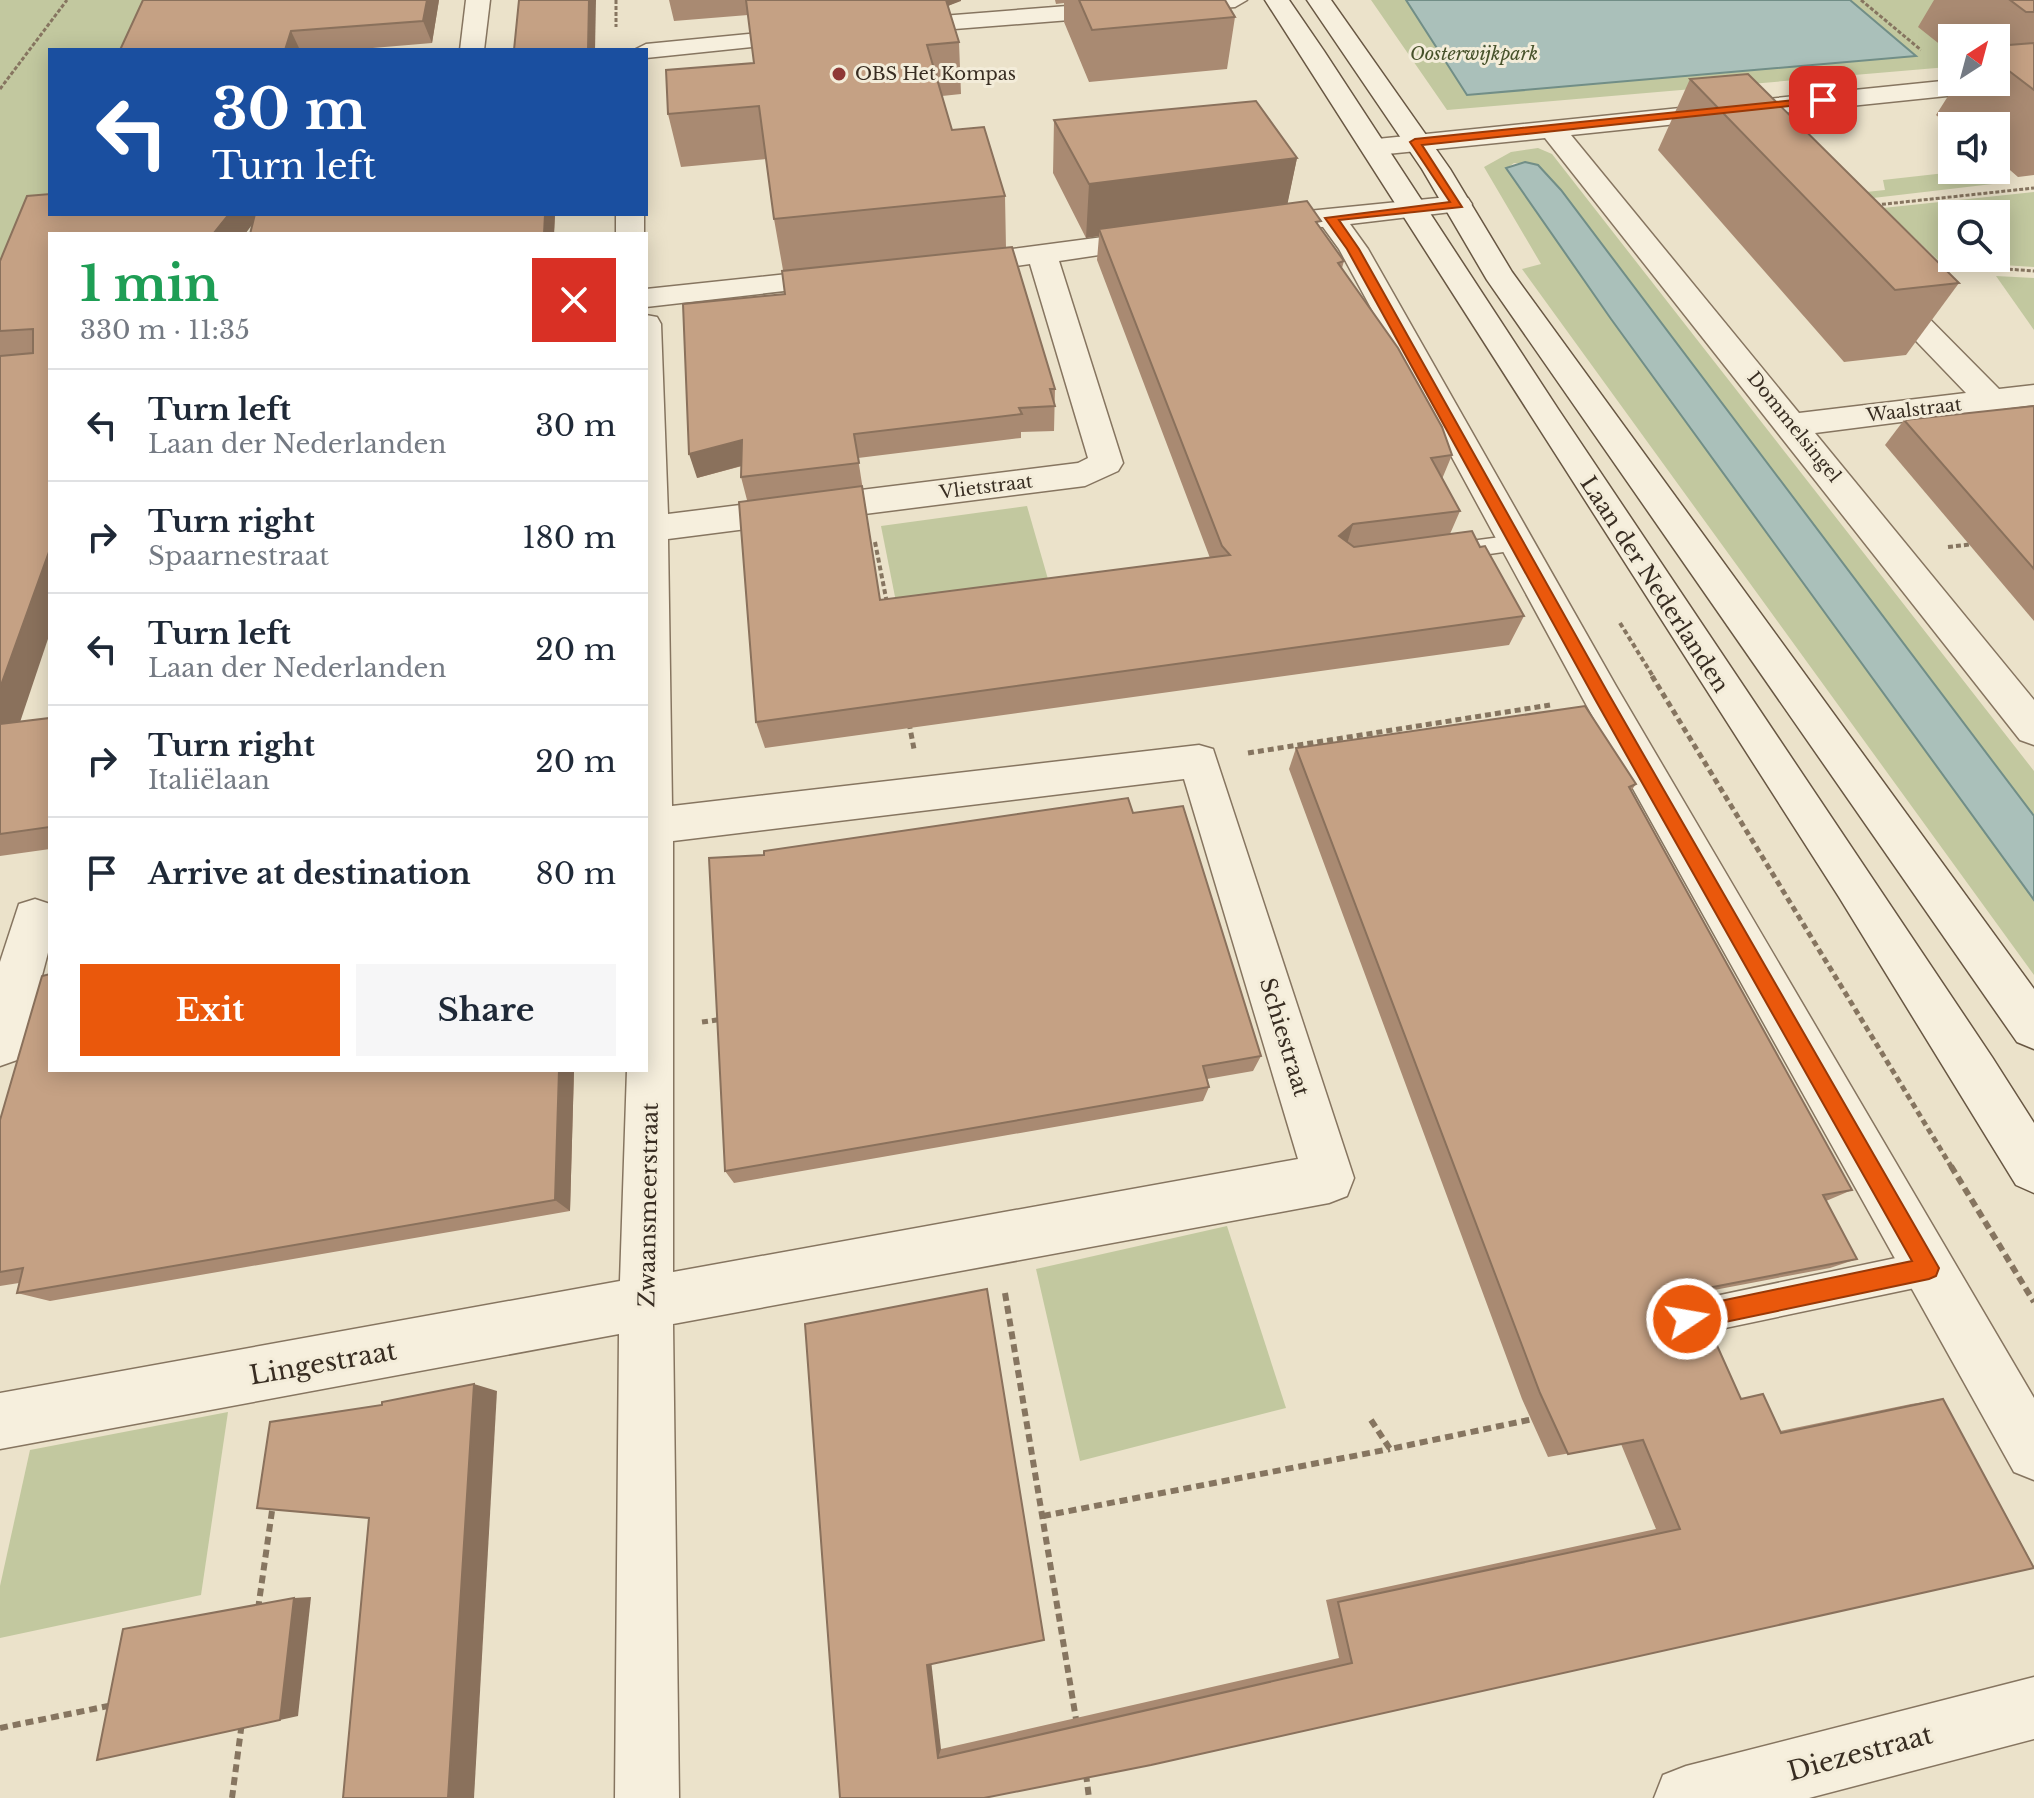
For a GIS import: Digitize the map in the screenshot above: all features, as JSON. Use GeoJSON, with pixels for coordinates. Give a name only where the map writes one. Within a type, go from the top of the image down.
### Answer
{"type":"FeatureCollection","features":[{"type":"Feature","properties":{"kind":"street"},"geometry":{"type":"LineString","coordinates":[[472,48],[478,0]]}},
{"type":"Feature","properties":{"kind":"street"},"geometry":{"type":"LineString","coordinates":[[861,30],[1012,7],[1235,0]]}},
{"type":"Feature","properties":{"kind":"street","name":"Laan der Nederlanden"},"geometry":{"type":"LineString","coordinates":[[1277,0],[1377,147],[1412,209],[2034,1168]]}},
{"type":"Feature","properties":{"kind":"street"},"geometry":{"type":"LineString","coordinates":[[1319,0],[1458,204],[1498,274],[2034,1027]]}},
{"type":"Feature","properties":{"kind":"street"},"geometry":{"type":"LineString","coordinates":[[648,51],[831,33]]}},
{"type":"Feature","properties":{"kind":"street"},"geometry":{"type":"LineString","coordinates":[[1377,147],[2034,79]]}},
{"type":"Feature","properties":{"kind":"street"},"geometry":{"type":"LineString","coordinates":[[1709,111],[1731,133]]}},
{"type":"Feature","properties":{"kind":"street","name":"Dommelsingel"},"geometry":{"type":"LineString","coordinates":[[1551,128],[1793,425],[2034,729]]}},
{"type":"Feature","properties":{"kind":"street"},"geometry":{"type":"LineString","coordinates":[[1285,222],[1458,204]]}},
{"type":"Feature","properties":{"kind":"street"},"geometry":{"type":"LineString","coordinates":[[1331,218],[1353,249],[1602,697],[2034,1452]]}},
{"type":"Feature","properties":{"kind":"street"},"geometry":{"type":"LineString","coordinates":[[932,268],[1043,257],[1178,235]]}},
{"type":"Feature","properties":{"kind":"street","name":"Vlietstraat"},"geometry":{"type":"LineString","coordinates":[[648,529],[1085,474],[1106,463],[1043,257]]}},
{"type":"Feature","properties":{"kind":"street"},"geometry":{"type":"LineString","coordinates":[[1863,269],[1991,400]]}},
{"type":"Feature","properties":{"kind":"street"},"geometry":{"type":"LineString","coordinates":[[648,298],[868,275]]}},
{"type":"Feature","properties":{"kind":"street","name":"Waalstraat"},"geometry":{"type":"LineString","coordinates":[[1793,425],[2034,395]]}},
{"type":"Feature","properties":{"kind":"street","name":"Zwaansmeerstraat"},"geometry":{"type":"LineString","coordinates":[[647,1798],[646,1305],[652,1030],[648,529]]}},
{"type":"Feature","properties":{"kind":"street"},"geometry":{"type":"LineString","coordinates":[[648,827],[1199,761]]}},
{"type":"Feature","properties":{"kind":"street","name":"Schiestraat"},"geometry":{"type":"LineString","coordinates":[[646,1305],[1329,1178],[1199,761]]}},
{"type":"Feature","properties":{"kind":"street"},"geometry":{"type":"LineString","coordinates":[[0,1044],[28,918]]}},
{"type":"Feature","properties":{"kind":"street","name":"Lingestraat"},"geometry":{"type":"LineString","coordinates":[[0,1421],[646,1305]]}},
{"type":"Feature","properties":{"kind":"street","name":"Diezestraat"},"geometry":{"type":"LineString","coordinates":[[1686,1798],[2034,1708]]}},
{"type":"Feature","properties":{"kind":"lane"},"geometry":{"type":"LineString","coordinates":[[1422,555],[1516,543]]}},
{"type":"Feature","properties":{"kind":"lane"},"geometry":{"type":"LineString","coordinates":[[1687,1319],[1929,1268]]}},
{"type":"Feature","properties":{"kind":"path"},"geometry":{"type":"LineString","coordinates":[[0,89],[67,0]]}},
{"type":"Feature","properties":{"kind":"path"},"geometry":{"type":"LineString","coordinates":[[1861,0],[1929,57]]}},
{"type":"Feature","properties":{"kind":"path"},"geometry":{"type":"LineString","coordinates":[[1868,206],[2034,188]]}},
{"type":"Feature","properties":{"kind":"path"},"geometry":{"type":"LineString","coordinates":[[1928,263],[2034,271]]}},
{"type":"Feature","properties":{"kind":"path"},"geometry":{"type":"LineString","coordinates":[[867,502],[889,610]]}},
{"type":"Feature","properties":{"kind":"path"},"geometry":{"type":"LineString","coordinates":[[1895,554],[1988,542]]}},
{"type":"Feature","properties":{"kind":"path"},"geometry":{"type":"LineString","coordinates":[[1619,620],[2034,1302]]}},
{"type":"Feature","properties":{"kind":"path"},"geometry":{"type":"LineString","coordinates":[[1199,761],[1602,697]]}},
{"type":"Feature","properties":{"kind":"path"},"geometry":{"type":"LineString","coordinates":[[908,717],[922,794]]}},
{"type":"Feature","properties":{"kind":"path"},"geometry":{"type":"LineString","coordinates":[[1418,727],[1424,741]]}},
{"type":"Feature","properties":{"kind":"path"},"geometry":{"type":"LineString","coordinates":[[652,1030],[729,1018]]}},
{"type":"Feature","properties":{"kind":"path"},"geometry":{"type":"LineString","coordinates":[[996,1241],[1079,1735]]}},
{"type":"Feature","properties":{"kind":"path"},"geometry":{"type":"LineString","coordinates":[[1043,1516],[1545,1417]]}},
{"type":"Feature","properties":{"kind":"path"},"geometry":{"type":"LineString","coordinates":[[1371,1420],[1390,1449]]}},
{"type":"Feature","properties":{"kind":"path"},"geometry":{"type":"LineString","coordinates":[[257,1616],[275,1492]]}},
{"type":"Feature","properties":{"kind":"path"},"geometry":{"type":"LineString","coordinates":[[0,1728],[124,1703]]}},
{"type":"Feature","properties":{"kind":"path"},"geometry":{"type":"LineString","coordinates":[[232,1798],[244,1708]]}},
{"type":"Feature","properties":{"kind":"path"},"geometry":{"type":"LineString","coordinates":[[1084,1767],[1089,1798]]}},
{"type":"Feature","properties":{"kind":"green space"},"geometry":{"type":"Polygon","coordinates":[[[0,0],[155,0],[133,48],[48,48],[48,208],[0,264],[0,0]]]}},
{"type":"Feature","properties":{"kind":"green space","name":"Oosterwijkpark"},"geometry":{"type":"Polygon","coordinates":[[[1371,0],[1969,0],[1986,24],[1938,24],[1938,68],[1447,110],[1371,0]]]}},
{"type":"Feature","properties":{"kind":"green space"},"geometry":{"type":"Polygon","coordinates":[[[1538,148],[1552,154],[2034,771],[2034,816],[1561,190],[1537,165],[1514,163],[1507,168],[1611,319],[2034,900],[2034,975],[1522,269],[1541,264],[1484,167],[1511,152],[1538,148]]]}},
{"type":"Feature","properties":{"kind":"green space"},"geometry":{"type":"Polygon","coordinates":[[[1938,174],[1938,184],[1992,184],[1873,198],[1866,192],[1885,190],[1883,180],[1938,174]]]}},
{"type":"Feature","properties":{"kind":"green space"},"geometry":{"type":"Polygon","coordinates":[[[2034,192],[2034,267],[2010,265],[2010,200],[1958,200],[2034,192]]]}},
{"type":"Feature","properties":{"kind":"green space"},"geometry":{"type":"Polygon","coordinates":[[[1938,202],[1938,260],[1883,208],[1938,202]]]}},
{"type":"Feature","properties":{"kind":"green space"},"geometry":{"type":"Polygon","coordinates":[[[1996,276],[2034,278],[2034,330],[1996,276]]]}},
{"type":"Feature","properties":{"kind":"green space"},"geometry":{"type":"Polygon","coordinates":[[[1027,506],[1054,600],[900,622],[881,526],[1027,506]]]}},
{"type":"Feature","properties":{"kind":"green space"},"geometry":{"type":"Polygon","coordinates":[[[1227,1226],[1286,1408],[1080,1461],[1036,1269],[1227,1226]]]}},
{"type":"Feature","properties":{"kind":"green space"},"geometry":{"type":"Polygon","coordinates":[[[228,1412],[201,1595],[0,1638],[0,1586],[30,1450],[228,1412]]]}},
{"type":"Feature","properties":{"kind":"water","name":"Oosterwijkpark"},"geometry":{"type":"Polygon","coordinates":[[[1406,0],[1850,0],[1916,56],[1467,95],[1406,0]]]}},
{"type":"Feature","properties":{"kind":"water"},"geometry":{"type":"Polygon","coordinates":[[[1525,162],[1538,165],[1561,190],[2034,816],[2034,900],[1611,319],[1506,168],[1525,162]]]}},
{"type":"Feature","properties":{"kind":"building"},"geometry":{"type":"Polygon","coordinates":[[[143,0],[427,0],[423,21],[291,31],[286,48],[121,48],[143,0]]]}},
{"type":"Feature","properties":{"kind":"building"},"geometry":{"type":"Polygon","coordinates":[[[519,0],[589,0],[588,48],[514,48],[519,0]]]}},
{"type":"Feature","properties":{"kind":"building"},"geometry":{"type":"Polygon","coordinates":[[[746,0],[946,0],[959,42],[927,45],[952,130],[984,127],[1005,196],[774,219],[759,106],[668,114],[666,70],[754,63],[746,0]]]}},
{"type":"Feature","properties":{"kind":"building"},"geometry":{"type":"Polygon","coordinates":[[[1079,0],[1225,0],[1235,17],[1092,30],[1079,0]]]}},
{"type":"Feature","properties":{"kind":"building"},"geometry":{"type":"Polygon","coordinates":[[[2010,0],[2034,0],[2034,12],[2026,12],[2010,0]]]}},
{"type":"Feature","properties":{"kind":"building"},"geometry":{"type":"Polygon","coordinates":[[[2034,43],[2034,90],[2010,72],[2010,45],[2034,43]]]}},
{"type":"Feature","properties":{"kind":"building"},"geometry":{"type":"Polygon","coordinates":[[[1748,74],[1938,262],[1938,272],[1948,272],[1959,283],[1895,290],[1690,79],[1748,74]]]}},
{"type":"Feature","properties":{"kind":"building"},"geometry":{"type":"Polygon","coordinates":[[[1256,101],[1297,158],[1089,184],[1054,120],[1256,101]]]}},
{"type":"Feature","properties":{"kind":"building"},"geometry":{"type":"Polygon","coordinates":[[[48,194],[48,216],[227,216],[215,232],[48,232],[48,555],[0,688],[0,356],[33,353],[33,329],[0,331],[0,261],[27,196],[48,194]]]}},
{"type":"Feature","properties":{"kind":"building"},"geometry":{"type":"Polygon","coordinates":[[[1307,201],[1321,221],[1316,222],[1344,261],[1338,263],[1398,348],[1442,427],[1452,455],[1431,458],[1460,511],[1353,524],[1339,536],[1354,547],[1472,531],[1480,547],[1485,546],[1524,616],[756,722],[739,502],[862,486],[880,600],[1230,555],[1222,546],[1099,229],[1307,201]]]}},
{"type":"Feature","properties":{"kind":"building"},"geometry":{"type":"Polygon","coordinates":[[[254,216],[545,216],[544,232],[250,232],[254,216]]]}},
{"type":"Feature","properties":{"kind":"building"},"geometry":{"type":"Polygon","coordinates":[[[1012,247],[1055,389],[1050,389],[1055,406],[1019,408],[1022,414],[854,434],[859,463],[741,477],[742,440],[689,454],[683,304],[785,294],[782,271],[1012,247]]]}},
{"type":"Feature","properties":{"kind":"building"},"geometry":{"type":"Polygon","coordinates":[[[2034,406],[2034,569],[1904,420],[2034,406]]]}},
{"type":"Feature","properties":{"kind":"building"},"geometry":{"type":"Polygon","coordinates":[[[1585,706],[1636,784],[1629,787],[1852,1190],[1823,1195],[1857,1259],[1692,1291],[1695,1298],[1690,1312],[1695,1325],[1711,1332],[1741,1399],[1763,1394],[1781,1433],[1943,1399],[2034,1568],[1151,1765],[984,1798],[840,1798],[805,1324],[987,1289],[1044,1640],[927,1665],[938,1758],[1352,1663],[1338,1602],[1680,1529],[1643,1440],[1568,1454],[1540,1393],[1296,748],[1585,706]]]}},
{"type":"Feature","properties":{"kind":"building"},"geometry":{"type":"Polygon","coordinates":[[[48,718],[48,827],[0,834],[0,724],[48,718]]]}},
{"type":"Feature","properties":{"kind":"building"},"geometry":{"type":"Polygon","coordinates":[[[1128,798],[1133,813],[1183,806],[1261,1056],[1203,1066],[1209,1087],[725,1171],[709,858],[764,855],[764,851],[1128,798]]]}},
{"type":"Feature","properties":{"kind":"building"},"geometry":{"type":"Polygon","coordinates":[[[48,974],[48,1072],[559,1072],[555,1200],[17,1293],[23,1268],[0,1272],[0,1120],[42,976],[48,974]]]}},
{"type":"Feature","properties":{"kind":"building"},"geometry":{"type":"Polygon","coordinates":[[[474,1384],[448,1798],[343,1798],[369,1518],[257,1508],[270,1422],[382,1405],[382,1402],[474,1384]]]}},
{"type":"Feature","properties":{"kind":"building"},"geometry":{"type":"Polygon","coordinates":[[[294,1598],[280,1720],[97,1760],[123,1629],[294,1598]]]}},
{"type":"Feature","properties":{"kind":"place","name":"OBS Het Kompas"},"geometry":{"type":"Point","coordinates":[839,74]}},
{"type":"Feature","properties":{"kind":"route"},"geometry":{"type":"LineString","coordinates":[[1687,1319],[1929,1268],[1602,697],[1353,249],[1331,218],[1458,204],[1415,142],[1823,100]]}}]}
